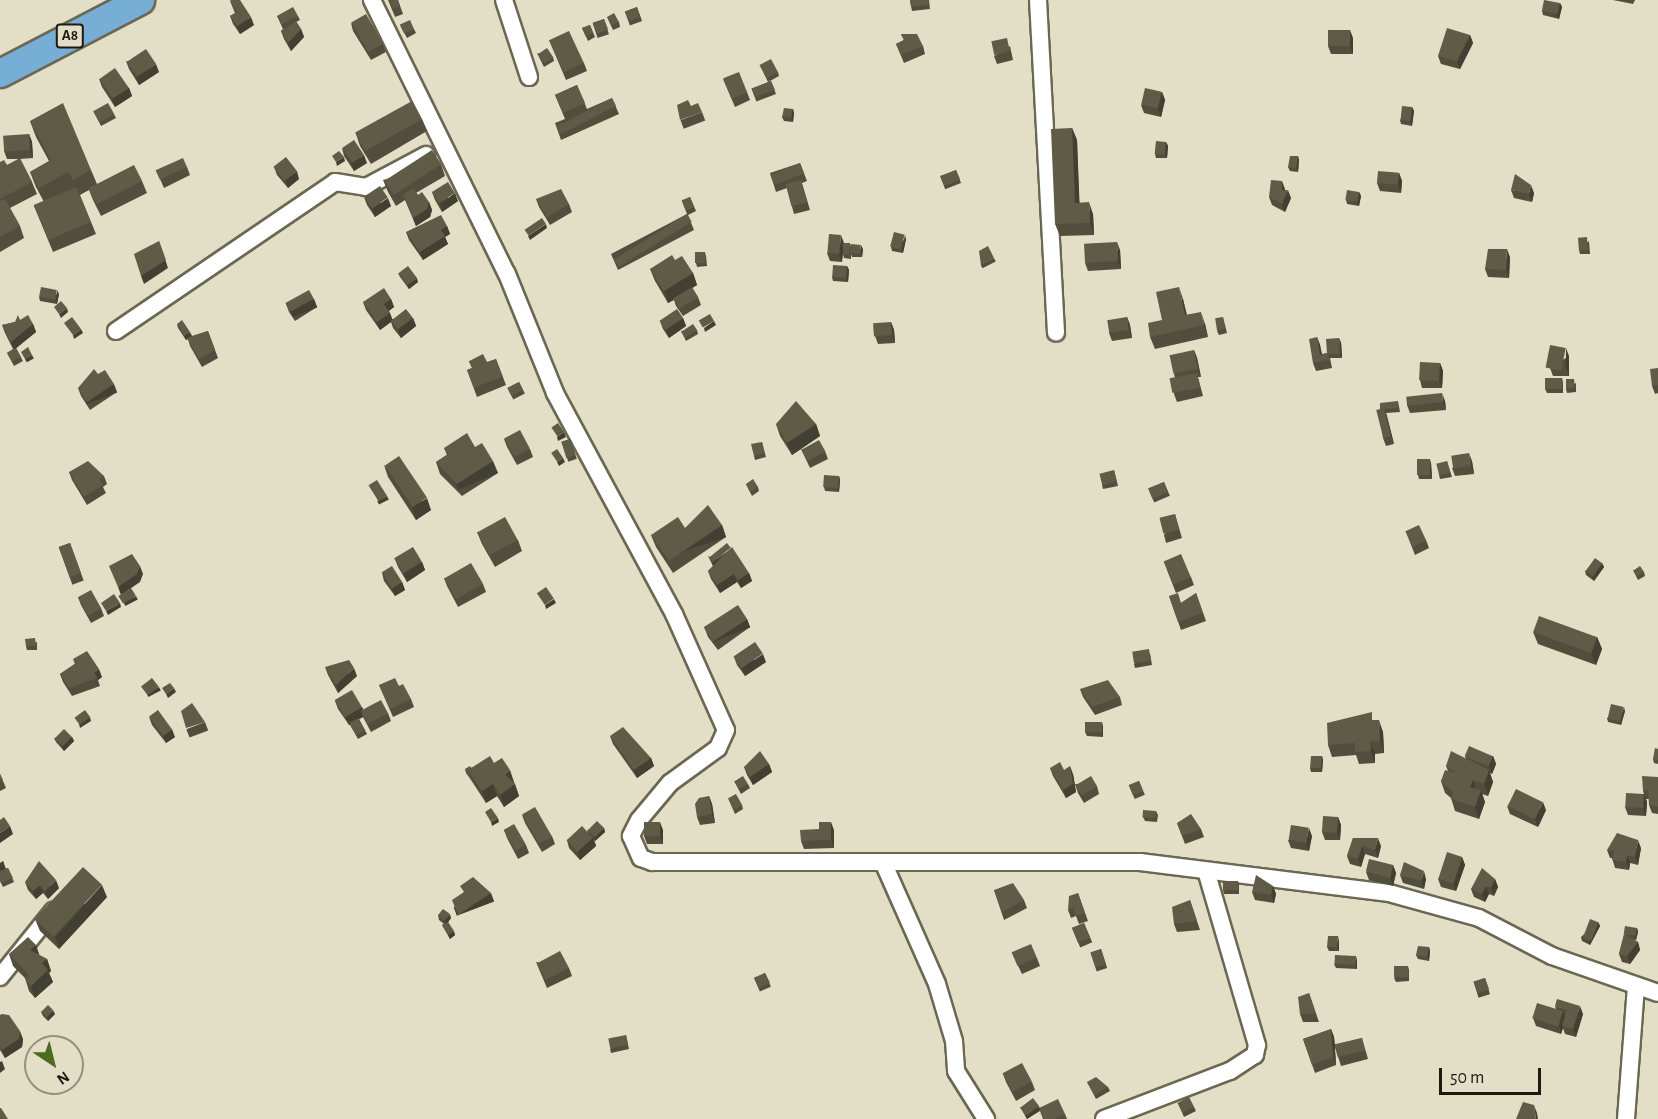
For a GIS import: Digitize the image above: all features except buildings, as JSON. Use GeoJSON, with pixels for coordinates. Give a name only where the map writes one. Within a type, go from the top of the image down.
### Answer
{"type":"FeatureCollection","features":[{"type":"Feature","properties":{"kind":"highway","name":"A8"},"geometry":{"type":"LineString","coordinates":[[0,72],[140,0]]}},
{"type":"Feature","properties":{"kind":"street"},"geometry":{"type":"LineString","coordinates":[[372,0],[507,274],[555,393],[674,614],[726,730],[718,748],[651,802],[631,836],[636,852],[652,862],[1140,862],[1389,893],[1461,911],[1552,956],[1658,993]]}},
{"type":"Feature","properties":{"kind":"street"},"geometry":{"type":"LineString","coordinates":[[504,0],[530,77]]}},
{"type":"Feature","properties":{"kind":"street"},"geometry":{"type":"LineString","coordinates":[[1038,0],[1056,333]]}},
{"type":"Feature","properties":{"kind":"street"},"geometry":{"type":"LineString","coordinates":[[116,331],[335,182],[366,187],[444,146]]}},
{"type":"Feature","properties":{"kind":"street"},"geometry":{"type":"LineString","coordinates":[[883,862],[937,984],[954,1041],[956,1071],[986,1119]]}},
{"type":"Feature","properties":{"kind":"street"},"geometry":{"type":"LineString","coordinates":[[1104,1119],[1230,1071],[1255,1055],[1257,1045],[1206,871]]}},
{"type":"Feature","properties":{"kind":"street"},"geometry":{"type":"LineString","coordinates":[[0,977],[60,904]]}},
{"type":"Feature","properties":{"kind":"street"},"geometry":{"type":"LineString","coordinates":[[1626,1119],[1636,987]]}}]}
